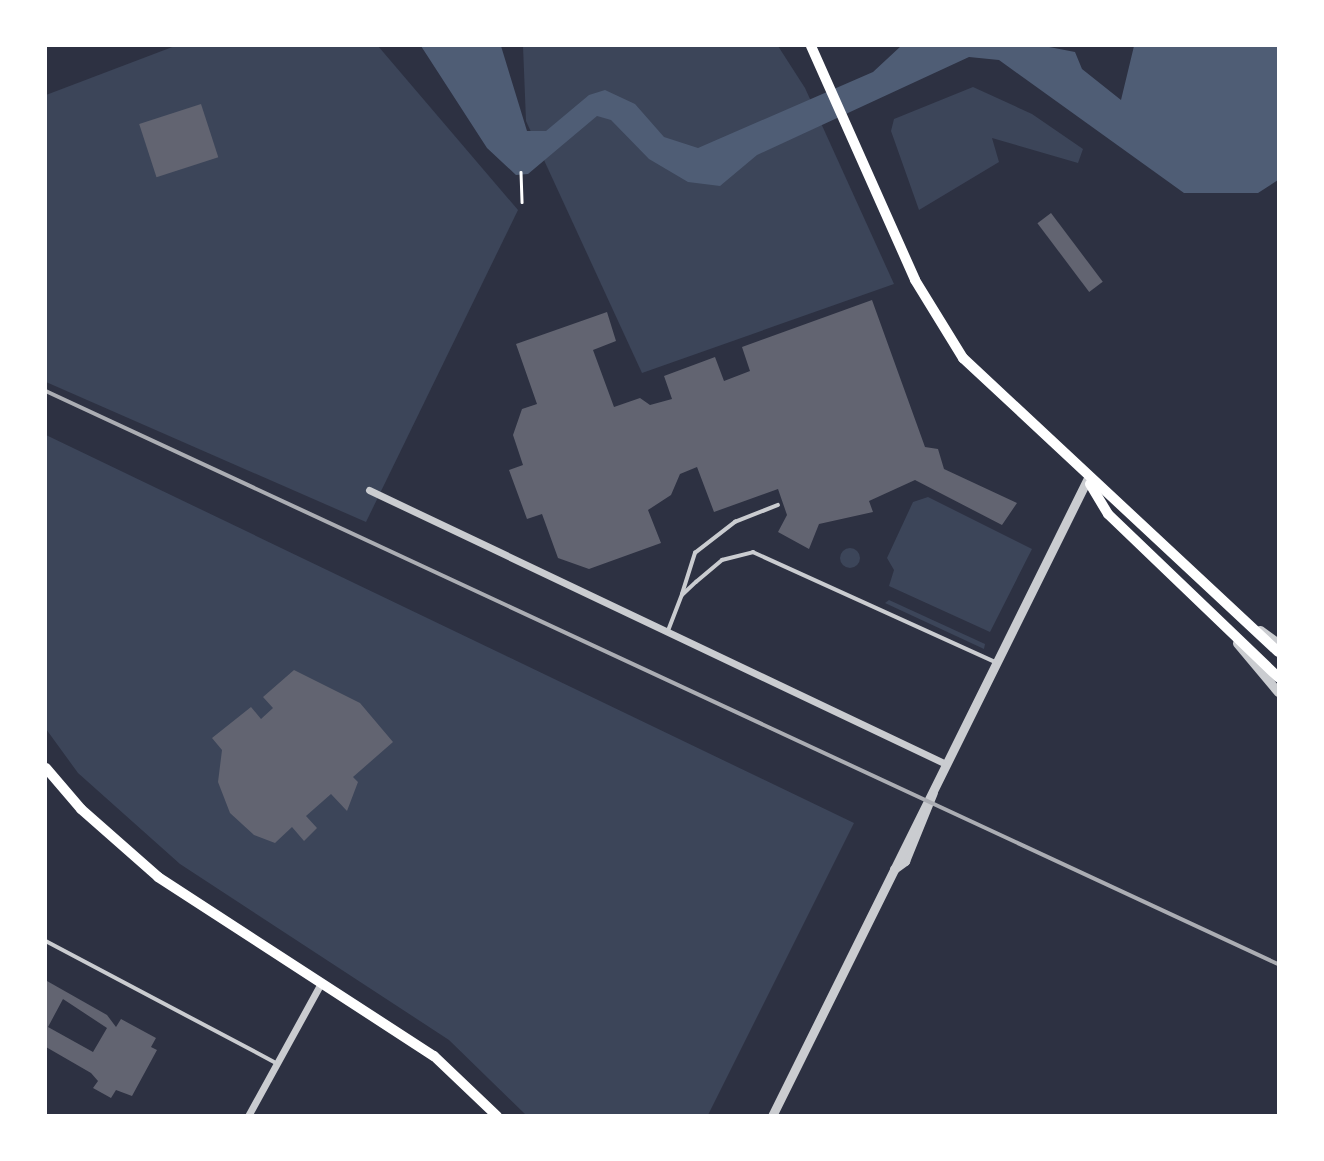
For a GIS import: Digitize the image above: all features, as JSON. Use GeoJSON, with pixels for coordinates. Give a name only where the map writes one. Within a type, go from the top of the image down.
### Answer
{"type":"FeatureCollection","features":[{"type":"Feature","properties":{"kind":"main road"},"geometry":{"type":"LineString","coordinates":[[811,46],[915,280],[950,340],[1087,480],[1108,514],[1279,677]]}},
{"type":"Feature","properties":{"kind":"main road"},"geometry":{"type":"LineString","coordinates":[[1087,480],[1120,500],[1279,652]]}},
{"type":"Feature","properties":{"kind":"main road"},"geometry":{"type":"LineString","coordinates":[[46,768],[158,877],[434,1056],[498,1115]]}},
{"type":"Feature","properties":{"kind":"street"},"geometry":{"type":"LineString","coordinates":[[772,1115],[894,870],[905,861],[946,764],[1087,480]]}},
{"type":"Feature","properties":{"kind":"street"},"geometry":{"type":"LineString","coordinates":[[369,490],[946,764]]}},
{"type":"Feature","properties":{"kind":"street"},"geometry":{"type":"LineString","coordinates":[[1242,616],[1279,643]]}},
{"type":"Feature","properties":{"kind":"street"},"geometry":{"type":"LineString","coordinates":[[1226,628],[1279,692]]}},
{"type":"Feature","properties":{"kind":"street"},"geometry":{"type":"LineString","coordinates":[[248,1115],[321,983]]}},
{"type":"Feature","properties":{"kind":"lane"},"geometry":{"type":"LineString","coordinates":[[668,631],[695,553],[735,522],[778,505]]}},
{"type":"Feature","properties":{"kind":"lane"},"geometry":{"type":"LineString","coordinates":[[682,595],[722,560],[763,554],[996,663]]}},
{"type":"Feature","properties":{"kind":"lane"},"geometry":{"type":"LineString","coordinates":[[46,941],[277,1063]]}},
{"type":"Feature","properties":{"kind":"path"},"geometry":{"type":"LineString","coordinates":[[522,172],[522,202]]}},
{"type":"Feature","properties":{"kind":"shaded area"},"geometry":{"type":"Polygon","coordinates":[[[175,46],[378,46],[518,210],[366,522],[46,382],[46,95],[175,46]]]}},
{"type":"Feature","properties":{"kind":"shaded area"},"geometry":{"type":"Polygon","coordinates":[[[421,46],[501,46],[527,131],[546,131],[589,95],[605,90],[635,104],[664,137],[698,148],[873,72],[901,46],[1044,46],[1075,52],[1082,69],[1121,100],[1134,46],[1278,46],[1278,180],[1258,193],[1184,193],[999,60],[969,57],[757,155],[720,186],[688,182],[649,159],[611,120],[597,116],[528,174],[516,175],[487,148],[421,46]]]}},
{"type":"Feature","properties":{"kind":"shaded area"},"geometry":{"type":"Polygon","coordinates":[[[523,46],[778,46],[805,88],[894,284],[642,373],[526,121],[523,46]]]}},
{"type":"Feature","properties":{"kind":"shaded area"},"geometry":{"type":"Polygon","coordinates":[[[973,87],[1032,114],[1083,149],[1078,163],[992,138],[999,162],[919,210],[891,131],[894,119],[973,87]]]}},
{"type":"Feature","properties":{"kind":"shaded area"},"geometry":{"type":"Polygon","coordinates":[[[46,435],[854,823],[708,1115],[526,1115],[449,1040],[180,864],[78,773],[46,729],[46,435]]]}},
{"type":"Feature","properties":{"kind":"shaded area"},"geometry":{"type":"Polygon","coordinates":[[[928,497],[1032,549],[990,632],[889,586],[894,570],[887,558],[913,502],[928,497]]]}},
{"type":"Feature","properties":{"kind":"shaded area"},"geometry":{"type":"Polygon","coordinates":[[[850,548],[857,551],[860,558],[857,565],[850,568],[843,565],[840,558],[843,551],[850,548]]]}},
{"type":"Feature","properties":{"kind":"shaded area"},"geometry":{"type":"Polygon","coordinates":[[[889,600],[985,644],[984,649],[885,603],[889,600]]]}},
{"type":"Feature","properties":{"kind":"building"},"geometry":{"type":"Polygon","coordinates":[[[201,104],[218,157],[156,177],[139,124],[201,104]]]}},
{"type":"Feature","properties":{"kind":"building"},"geometry":{"type":"Polygon","coordinates":[[[1051,213],[1103,282],[1089,292],[1037,223],[1051,213]]]}},
{"type":"Feature","properties":{"kind":"building"},"geometry":{"type":"Polygon","coordinates":[[[872,300],[925,447],[938,449],[944,469],[1017,503],[1002,525],[915,480],[869,501],[873,512],[819,524],[809,549],[778,532],[787,515],[778,489],[714,512],[697,467],[680,474],[671,495],[648,510],[661,543],[589,569],[558,558],[542,514],[527,519],[509,470],[523,465],[513,435],[522,409],[537,404],[516,344],[607,312],[616,341],[593,350],[614,407],[640,398],[650,405],[672,399],[664,376],[715,357],[724,381],[750,371],[742,347],[872,300]]]}},
{"type":"Feature","properties":{"kind":"building"},"geometry":{"type":"Polygon","coordinates":[[[294,670],[360,703],[393,742],[353,777],[358,782],[347,811],[331,794],[306,816],[317,828],[304,841],[292,827],[275,843],[254,835],[230,813],[218,782],[222,750],[212,738],[251,707],[261,719],[273,708],[263,697],[294,670]]]}},
{"type":"Feature","properties":{"kind":"building"},"geometry":{"type":"Polygon","coordinates":[[[47,981],[107,1015],[116,1027],[121,1019],[156,1038],[151,1047],[157,1050],[132,1096],[116,1090],[111,1098],[93,1088],[98,1081],[91,1073],[46,1047],[47,981]],[[63,999],[48,1027],[93,1052],[107,1028],[63,999]]]}},
{"type":"Feature","properties":{"kind":"railway"},"geometry":{"type":"LineString","coordinates":[[46,391],[1278,964]]}}]}
